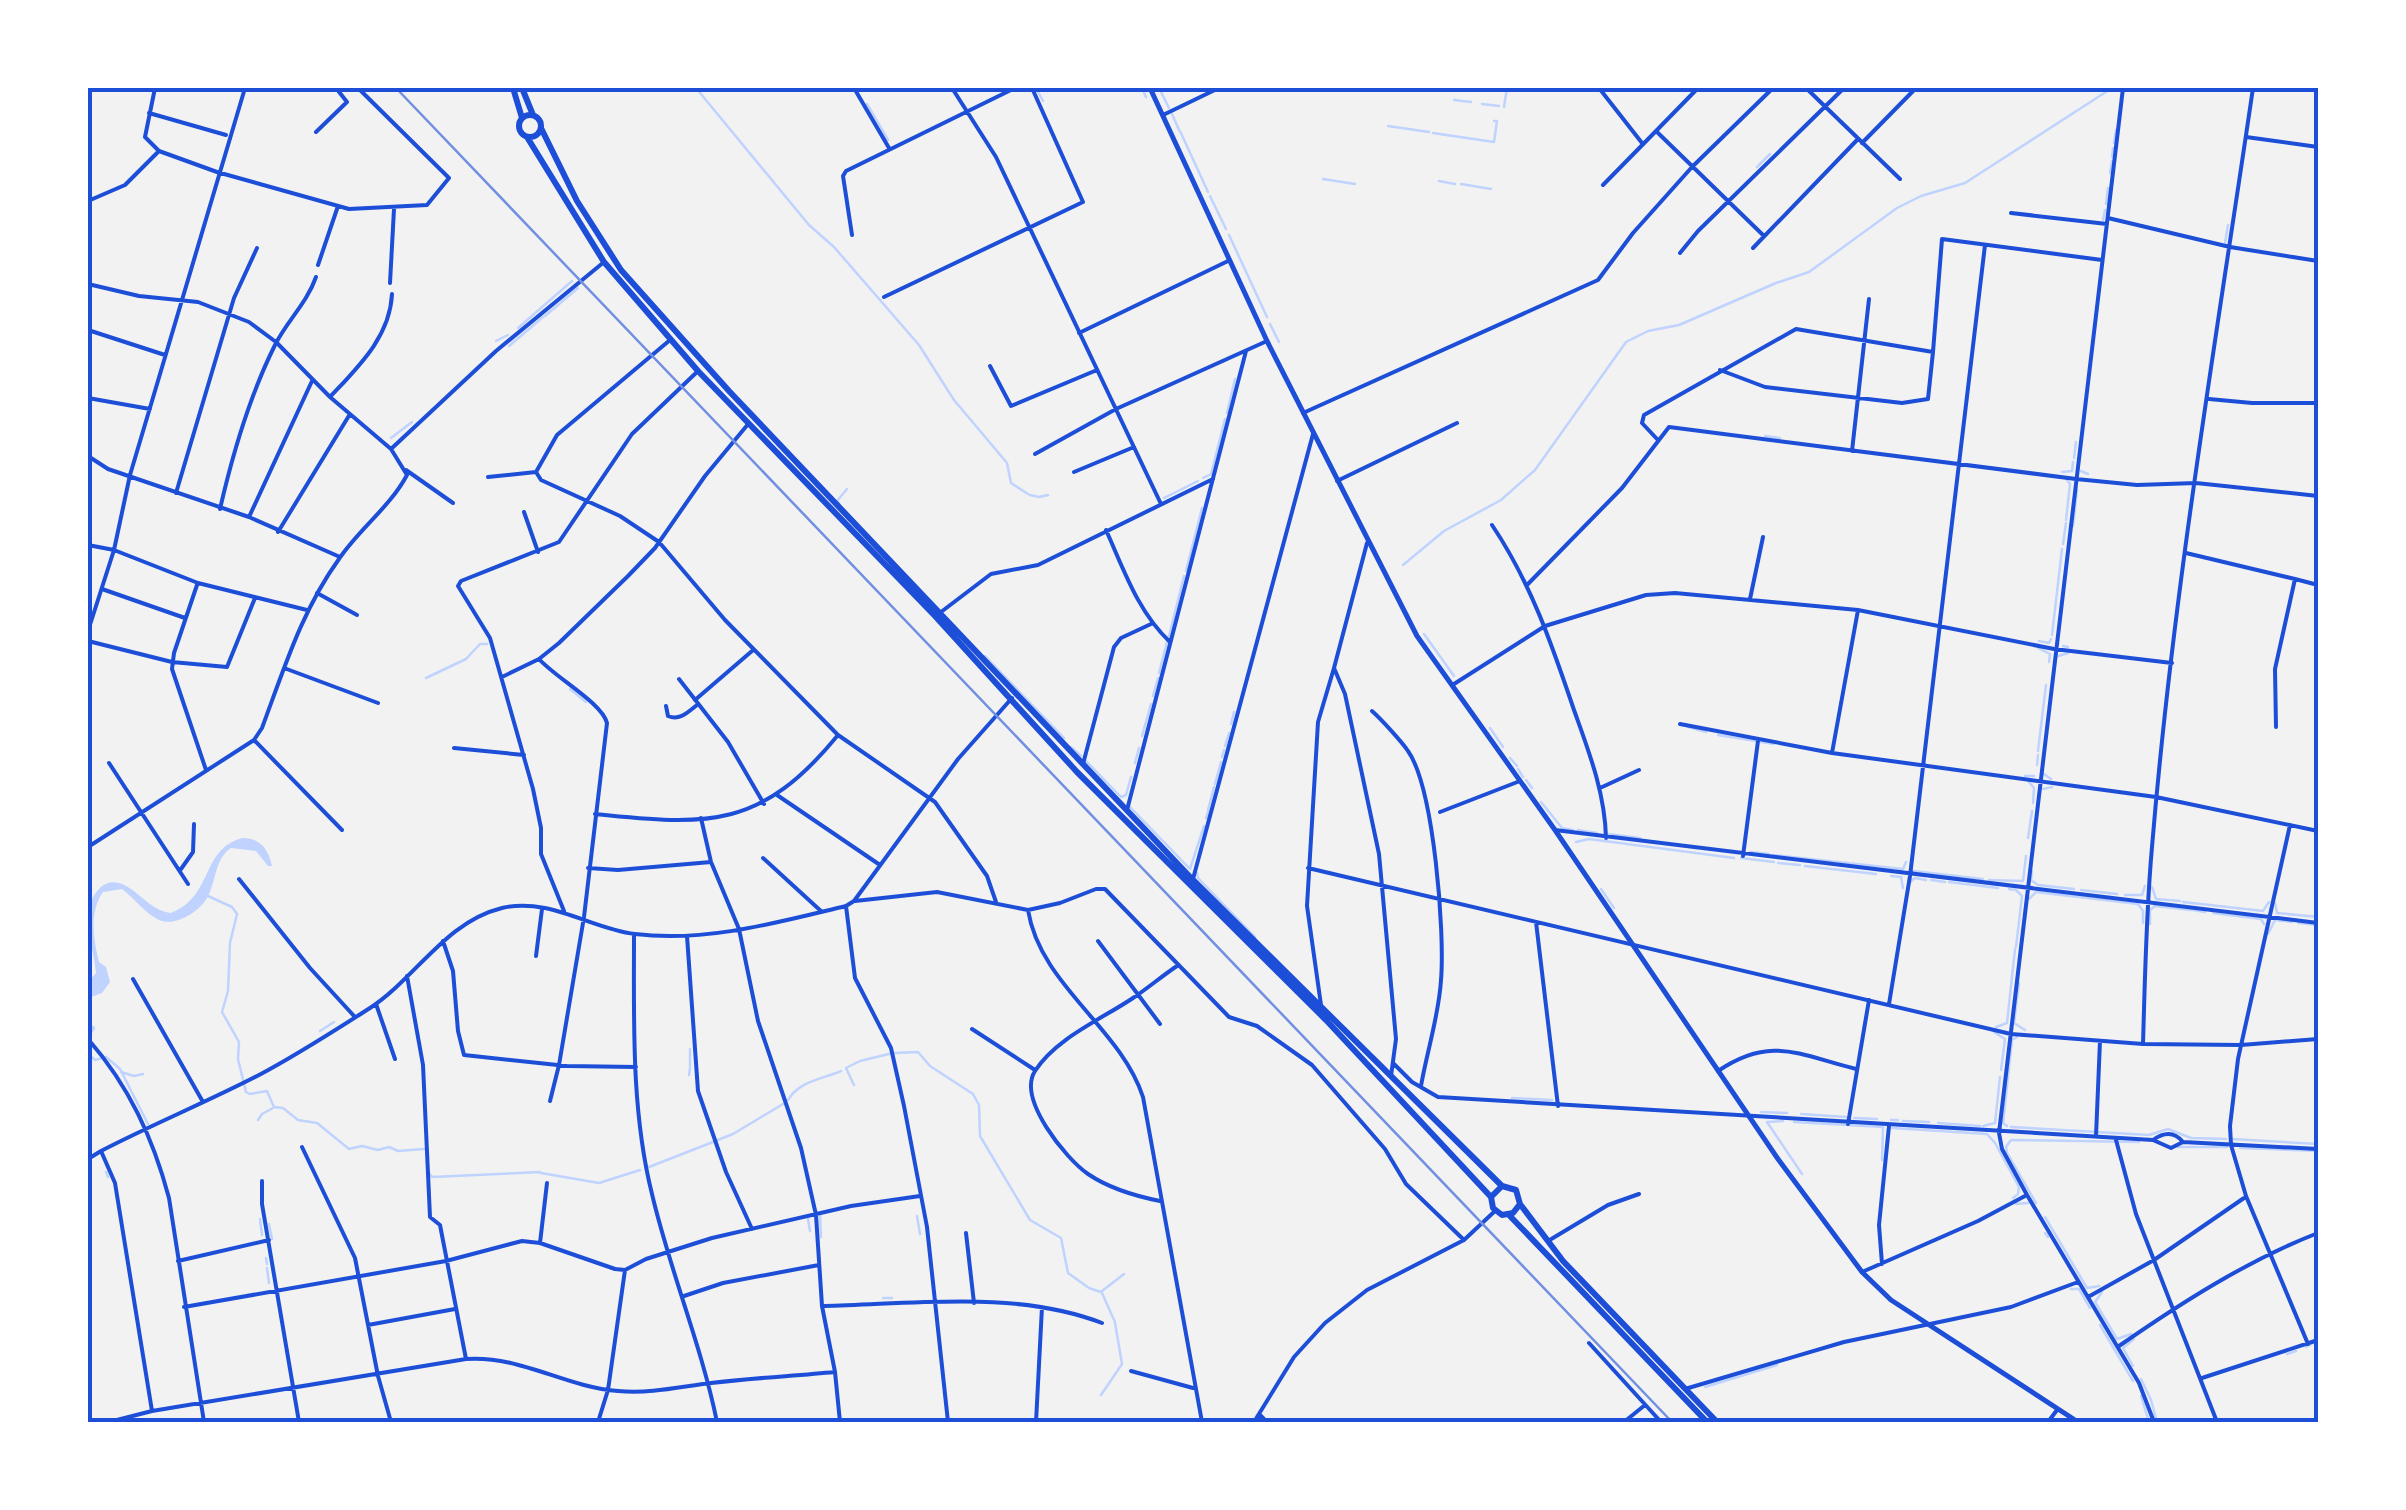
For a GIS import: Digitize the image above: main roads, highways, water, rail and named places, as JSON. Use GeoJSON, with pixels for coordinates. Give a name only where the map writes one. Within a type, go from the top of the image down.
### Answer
{"type":"FeatureCollection","features":[{"type":"Feature","properties":{"kind":"highway"},"geometry":{"type":"LineString","coordinates":[[513,88],[522,118],[518,128],[604,262],[670,340],[1012,698],[1077,772],[1326,1020],[1491,1196],[1495,1211],[1510,1215],[1713,1422]]}},
{"type":"Feature","properties":{"kind":"highway"},"geometry":{"type":"LineString","coordinates":[[522,88],[576,200],[622,270],[729,391],[1193,880],[1502,1186],[1516,1190],[1520,1204],[1548,1241],[1713,1422]]}},
{"type":"Feature","properties":{"kind":"highway"},"geometry":{"type":"LineString","coordinates":[[522,118],[533,115]]}},
{"type":"Feature","properties":{"kind":"highway"},"geometry":{"type":"LineString","coordinates":[[527,137],[536,136],[541,128]]}},
{"type":"Feature","properties":{"kind":"highway"},"geometry":{"type":"LineString","coordinates":[[1491,1196],[1502,1186]]}},
{"type":"Feature","properties":{"kind":"highway"},"geometry":{"type":"LineString","coordinates":[[1510,1215],[1520,1204]]}},
{"type":"Feature","properties":{"kind":"main road"},"geometry":{"type":"LineString","coordinates":[[1150,88],[1266,341],[1418,636],[1826,1228],[1853,1264],[1891,1300],[2078,1422]]}},
{"type":"Feature","properties":{"kind":"water"},"geometry":{"type":"Polygon","coordinates":[[[242,838],[262,845],[272,866],[256,851],[231,848],[221,858],[203,903],[179,920],[159,920],[122,889],[103,892],[94,917],[94,935],[99,962],[106,967],[110,982],[102,993],[88,998],[88,982],[96,973],[88,917],[101,887],[112,882],[123,885],[154,907],[171,913],[194,896],[219,852],[242,838]]]}},
{"type":"Feature","properties":{"kind":"waterway"},"geometry":{"type":"LineString","coordinates":[[696,88],[809,225],[834,247],[919,345],[954,400],[1007,463],[1011,483],[1028,494]]}},
{"type":"Feature","properties":{"kind":"waterway"},"geometry":{"type":"LineString","coordinates":[[1036,88],[1043,101]]}},
{"type":"Feature","properties":{"kind":"waterway"},"geometry":{"type":"LineString","coordinates":[[1142,88],[1146,97]]}},
{"type":"Feature","properties":{"kind":"waterway"},"geometry":{"type":"LineString","coordinates":[[1159,88],[1169,108]]}},
{"type":"Feature","properties":{"kind":"waterway"},"geometry":{"type":"LineString","coordinates":[[1502,88],[1507,88],[1504,107]]}},
{"type":"Feature","properties":{"kind":"waterway"},"geometry":{"type":"LineString","coordinates":[[1403,565],[1444,531],[1501,500],[1535,470],[1626,342],[1648,331],[1679,325],[1809,272],[1897,208],[1965,183],[2112,88]]}},
{"type":"Feature","properties":{"kind":"waterway"},"geometry":{"type":"LineString","coordinates":[[1454,100],[1471,102]]}},
{"type":"Feature","properties":{"kind":"waterway"},"geometry":{"type":"LineString","coordinates":[[867,104],[888,140]]}},
{"type":"Feature","properties":{"kind":"waterway"},"geometry":{"type":"LineString","coordinates":[[1482,104],[1499,106]]}},
{"type":"Feature","properties":{"kind":"waterway"},"geometry":{"type":"LineString","coordinates":[[1172,114],[1179,130]]}},
{"type":"Feature","properties":{"kind":"waterway"},"geometry":{"type":"LineString","coordinates":[[1433,133],[1494,142],[1494,121]]}},
{"type":"Feature","properties":{"kind":"waterway"},"geometry":{"type":"LineString","coordinates":[[1388,126],[1429,132]]}},
{"type":"Feature","properties":{"kind":"waterway"},"geometry":{"type":"LineString","coordinates":[[2114,143],[2116,130]]}},
{"type":"Feature","properties":{"kind":"waterway"},"geometry":{"type":"LineString","coordinates":[[1180,131],[1208,192]]}},
{"type":"Feature","properties":{"kind":"waterway"},"geometry":{"type":"LineString","coordinates":[[2112,157],[2113,148]]}},
{"type":"Feature","properties":{"kind":"waterway"},"geometry":{"type":"LineString","coordinates":[[1757,167],[1770,154]]}},
{"type":"Feature","properties":{"kind":"waterway"},"geometry":{"type":"LineString","coordinates":[[2110,173],[2112,161]]}},
{"type":"Feature","properties":{"kind":"waterway"},"geometry":{"type":"LineString","coordinates":[[1323,179],[1355,184]]}},
{"type":"Feature","properties":{"kind":"waterway"},"geometry":{"type":"LineString","coordinates":[[1439,181],[1455,184]]}},
{"type":"Feature","properties":{"kind":"waterway"},"geometry":{"type":"LineString","coordinates":[[1461,184],[1491,189]]}},
{"type":"Feature","properties":{"kind":"waterway"},"geometry":{"type":"LineString","coordinates":[[2106,204],[2108,188]]}},
{"type":"Feature","properties":{"kind":"waterway"},"geometry":{"type":"LineString","coordinates":[[1210,196],[1226,229]]}},
{"type":"Feature","properties":{"kind":"waterway"},"geometry":{"type":"LineString","coordinates":[[2103,220],[2105,210]]}},
{"type":"Feature","properties":{"kind":"waterway"},"geometry":{"type":"LineString","coordinates":[[2225,243],[2228,225]]}},
{"type":"Feature","properties":{"kind":"waterway"},"geometry":{"type":"LineString","coordinates":[[1229,235],[1267,317]]}},
{"type":"Feature","properties":{"kind":"waterway"},"geometry":{"type":"LineString","coordinates":[[518,328],[572,281]]}},
{"type":"Feature","properties":{"kind":"waterway"},"geometry":{"type":"LineString","coordinates":[[545,316],[578,288]]}},
{"type":"Feature","properties":{"kind":"waterway"},"geometry":{"type":"LineString","coordinates":[[509,346],[543,317]]}},
{"type":"Feature","properties":{"kind":"waterway"},"geometry":{"type":"LineString","coordinates":[[1270,324],[1279,342]]}},
{"type":"Feature","properties":{"kind":"waterway"},"geometry":{"type":"LineString","coordinates":[[496,341],[508,335]]}},
{"type":"Feature","properties":{"kind":"waterway"},"geometry":{"type":"LineString","coordinates":[[1227,413],[1235,379]]}},
{"type":"Feature","properties":{"kind":"waterway"},"geometry":{"type":"LineString","coordinates":[[1203,478],[1211,474],[1225,419]]}},
{"type":"Feature","properties":{"kind":"waterway"},"geometry":{"type":"LineString","coordinates":[[391,438],[412,422]]}},
{"type":"Feature","properties":{"kind":"waterway"},"geometry":{"type":"LineString","coordinates":[[1765,436],[1780,438]]}},
{"type":"Feature","properties":{"kind":"waterway"},"geometry":{"type":"LineString","coordinates":[[2074,458],[2076,442]]}},
{"type":"Feature","properties":{"kind":"waterway"},"geometry":{"type":"LineString","coordinates":[[2062,472],[2072,471],[2073,462]]}},
{"type":"Feature","properties":{"kind":"waterway"},"geometry":{"type":"LineString","coordinates":[[2081,471],[2088,474]]}},
{"type":"Feature","properties":{"kind":"waterway"},"geometry":{"type":"LineString","coordinates":[[2066,479],[2070,484],[2066,520]]}},
{"type":"Feature","properties":{"kind":"waterway"},"geometry":{"type":"LineString","coordinates":[[1164,498],[1198,481]]}},
{"type":"Feature","properties":{"kind":"waterway"},"geometry":{"type":"LineString","coordinates":[[839,503],[847,489]]}},
{"type":"Feature","properties":{"kind":"waterway"},"geometry":{"type":"LineString","coordinates":[[2073,526],[2077,490]]}},
{"type":"Feature","properties":{"kind":"waterway"},"geometry":{"type":"LineString","coordinates":[[1030,495],[1048,495]]}},
{"type":"Feature","properties":{"kind":"waterway"},"geometry":{"type":"LineString","coordinates":[[1186,571],[1202,508]]}},
{"type":"Feature","properties":{"kind":"waterway"},"geometry":{"type":"LineString","coordinates":[[2063,544],[2066,523]]}},
{"type":"Feature","properties":{"kind":"waterway"},"geometry":{"type":"LineString","coordinates":[[2052,635],[2062,549]]}},
{"type":"Feature","properties":{"kind":"waterway"},"geometry":{"type":"LineString","coordinates":[[1169,636],[1184,576]]}},
{"type":"Feature","properties":{"kind":"waterway"},"geometry":{"type":"LineString","coordinates":[[1424,634],[1454,676]]}},
{"type":"Feature","properties":{"kind":"waterway"},"geometry":{"type":"LineString","coordinates":[[2039,641],[2049,643],[2051,639]]}},
{"type":"Feature","properties":{"kind":"waterway"},"geometry":{"type":"LineString","coordinates":[[1159,673],[1167,642]]}},
{"type":"Feature","properties":{"kind":"waterway"},"geometry":{"type":"LineString","coordinates":[[426,678],[466,659],[480,644],[487,644]]}},
{"type":"Feature","properties":{"kind":"waterway"},"geometry":{"type":"LineString","coordinates":[[2063,646],[2068,647]]}},
{"type":"Feature","properties":{"kind":"waterway"},"geometry":{"type":"LineString","coordinates":[[2038,648],[2050,654],[2049,662]]}},
{"type":"Feature","properties":{"kind":"waterway"},"geometry":{"type":"LineString","coordinates":[[2058,656],[2068,653]]}},
{"type":"Feature","properties":{"kind":"waterway"},"geometry":{"type":"LineString","coordinates":[[985,656],[1064,738]]}},
{"type":"Feature","properties":{"kind":"waterway"},"geometry":{"type":"LineString","coordinates":[[1153,696],[1158,678]]}},
{"type":"Feature","properties":{"kind":"waterway"},"geometry":{"type":"LineString","coordinates":[[2038,751],[2046,685]]}},
{"type":"Feature","properties":{"kind":"waterway"},"geometry":{"type":"LineString","coordinates":[[570,689],[586,702]]}},
{"type":"Feature","properties":{"kind":"waterway"},"geometry":{"type":"LineString","coordinates":[[1142,736],[1151,704]]}},
{"type":"Feature","properties":{"kind":"waterway"},"geometry":{"type":"LineString","coordinates":[[1231,724],[1234,712]]}},
{"type":"Feature","properties":{"kind":"waterway"},"geometry":{"type":"LineString","coordinates":[[1688,727],[1706,732]]}},
{"type":"Feature","properties":{"kind":"waterway"},"geometry":{"type":"LineString","coordinates":[[1490,728],[1503,747]]}},
{"type":"Feature","properties":{"kind":"waterway"},"geometry":{"type":"LineString","coordinates":[[1225,746],[1229,733]]}},
{"type":"Feature","properties":{"kind":"waterway"},"geometry":{"type":"LineString","coordinates":[[1718,735],[1756,741]]}},
{"type":"Feature","properties":{"kind":"waterway"},"geometry":{"type":"LineString","coordinates":[[1761,742],[1774,744]]}},
{"type":"Feature","properties":{"kind":"waterway"},"geometry":{"type":"LineString","coordinates":[[1071,747],[1081,756]]}},
{"type":"Feature","properties":{"kind":"waterway"},"geometry":{"type":"LineString","coordinates":[[1135,763],[1139,748]]}},
{"type":"Feature","properties":{"kind":"waterway"},"geometry":{"type":"LineString","coordinates":[[1222,757],[1224,750]]}},
{"type":"Feature","properties":{"kind":"waterway"},"geometry":{"type":"LineString","coordinates":[[2037,765],[2038,755]]}},
{"type":"Feature","properties":{"kind":"waterway"},"geometry":{"type":"LineString","coordinates":[[1510,758],[1517,766]]}},
{"type":"Feature","properties":{"kind":"waterway"},"geometry":{"type":"LineString","coordinates":[[1086,761],[1121,797],[1126,795],[1131,777]]}},
{"type":"Feature","properties":{"kind":"waterway"},"geometry":{"type":"LineString","coordinates":[[1215,784],[1221,762]]}},
{"type":"Feature","properties":{"kind":"waterway"},"geometry":{"type":"LineString","coordinates":[[1518,769],[1523,777]]}},
{"type":"Feature","properties":{"kind":"waterway"},"geometry":{"type":"LineString","coordinates":[[2044,774],[2051,779]]}},
{"type":"Feature","properties":{"kind":"waterway"},"geometry":{"type":"LineString","coordinates":[[2025,776],[2034,776]]}},
{"type":"Feature","properties":{"kind":"waterway"},"geometry":{"type":"LineString","coordinates":[[1526,780],[1532,788]]}},
{"type":"Feature","properties":{"kind":"waterway"},"geometry":{"type":"LineString","coordinates":[[2029,782],[2034,788],[2033,803]]}},
{"type":"Feature","properties":{"kind":"waterway"},"geometry":{"type":"LineString","coordinates":[[1208,810],[1214,787]]}},
{"type":"Feature","properties":{"kind":"waterway"},"geometry":{"type":"LineString","coordinates":[[2043,789],[2052,787]]}},
{"type":"Feature","properties":{"kind":"waterway"},"geometry":{"type":"LineString","coordinates":[[1541,802],[1562,828],[1573,830]]}},
{"type":"Feature","properties":{"kind":"waterway"},"geometry":{"type":"LineString","coordinates":[[1130,807],[1190,869],[1204,826]]}},
{"type":"Feature","properties":{"kind":"waterway"},"geometry":{"type":"LineString","coordinates":[[2028,838],[2032,811]]}},
{"type":"Feature","properties":{"kind":"waterway"},"geometry":{"type":"LineString","coordinates":[[1206,818],[1208,812]]}},
{"type":"Feature","properties":{"kind":"waterway"},"geometry":{"type":"LineString","coordinates":[[1578,830],[1597,833]]}},
{"type":"Feature","properties":{"kind":"waterway"},"geometry":{"type":"LineString","coordinates":[[1608,834],[1640,838]]}},
{"type":"Feature","properties":{"kind":"waterway"},"geometry":{"type":"LineString","coordinates":[[1576,842],[1589,839],[1734,858]]}},
{"type":"Feature","properties":{"kind":"waterway"},"geometry":{"type":"LineString","coordinates":[[1750,852],[1769,854]]}},
{"type":"Feature","properties":{"kind":"waterway"},"geometry":{"type":"LineString","coordinates":[[1773,855],[1903,869],[1906,862]]}},
{"type":"Feature","properties":{"kind":"waterway"},"geometry":{"type":"LineString","coordinates":[[1989,880],[2023,881],[2026,856]]}},
{"type":"Feature","properties":{"kind":"waterway"},"geometry":{"type":"LineString","coordinates":[[1741,858],[1774,862]]}},
{"type":"Feature","properties":{"kind":"waterway"},"geometry":{"type":"LineString","coordinates":[[1778,863],[1800,865]]}},
{"type":"Feature","properties":{"kind":"waterway"},"geometry":{"type":"LineString","coordinates":[[1805,866],[1876,874]]}},
{"type":"Feature","properties":{"kind":"waterway"},"geometry":{"type":"LineString","coordinates":[[1913,871],[1983,879]]}},
{"type":"Feature","properties":{"kind":"waterway"},"geometry":{"type":"LineString","coordinates":[[2032,871],[2031,880],[2038,885],[2074,889]]}},
{"type":"Feature","properties":{"kind":"waterway"},"geometry":{"type":"LineString","coordinates":[[1197,873],[1255,937]]}},
{"type":"Feature","properties":{"kind":"waterway"},"geometry":{"type":"LineString","coordinates":[[1891,876],[1901,877],[1903,888]]}},
{"type":"Feature","properties":{"kind":"waterway"},"geometry":{"type":"LineString","coordinates":[[1910,882],[1915,878],[1926,880]]}},
{"type":"Feature","properties":{"kind":"waterway"},"geometry":{"type":"LineString","coordinates":[[1931,880],[1945,882]]}},
{"type":"Feature","properties":{"kind":"waterway"},"geometry":{"type":"LineString","coordinates":[[1949,882],[1998,888]]}},
{"type":"Feature","properties":{"kind":"waterway"},"geometry":{"type":"LineString","coordinates":[[2125,895],[2142,895],[2145,886]]}},
{"type":"Feature","properties":{"kind":"waterway"},"geometry":{"type":"LineString","coordinates":[[2152,887],[2156,899],[2180,901]]}},
{"type":"Feature","properties":{"kind":"waterway"},"geometry":{"type":"LineString","coordinates":[[1601,889],[1614,908]]}},
{"type":"Feature","properties":{"kind":"waterway"},"geometry":{"type":"LineString","coordinates":[[2009,889],[2022,896],[2016,947]]}},
{"type":"Feature","properties":{"kind":"waterway"},"geometry":{"type":"LineString","coordinates":[[2081,890],[2117,894]]}},
{"type":"Feature","properties":{"kind":"waterway"},"geometry":{"type":"LineString","coordinates":[[2029,899],[2036,892],[2138,904],[2143,911],[2143,923]]}},
{"type":"Feature","properties":{"kind":"waterway"},"geometry":{"type":"LineString","coordinates":[[208,896],[232,907],[237,914],[222,1012],[239,1042],[238,1059],[246,1092],[267,1091],[274,1107],[283,1108],[298,1120],[317,1123],[349,1149],[424,1149]]}},
{"type":"Feature","properties":{"kind":"waterway"},"geometry":{"type":"LineString","coordinates":[[2183,902],[2263,911],[2269,902]]}},
{"type":"Feature","properties":{"kind":"waterway"},"geometry":{"type":"LineString","coordinates":[[2275,903],[2277,913],[2318,917]]}},
{"type":"Feature","properties":{"kind":"waterway"},"geometry":{"type":"LineString","coordinates":[[2150,924],[2150,910],[2155,906],[2191,910]]}},
{"type":"Feature","properties":{"kind":"waterway"},"geometry":{"type":"LineString","coordinates":[[2193,910],[2205,912]]}},
{"type":"Feature","properties":{"kind":"waterway"},"geometry":{"type":"LineString","coordinates":[[2213,913],[2261,919],[2264,924]]}},
{"type":"Feature","properties":{"kind":"waterway"},"geometry":{"type":"LineString","coordinates":[[2268,934],[2275,920],[2292,922]]}},
{"type":"Feature","properties":{"kind":"waterway"},"geometry":{"type":"LineString","coordinates":[[2298,923],[2318,925]]}},
{"type":"Feature","properties":{"kind":"waterway"},"geometry":{"type":"LineString","coordinates":[[1996,1027],[2007,1023],[2015,949]]}},
{"type":"Feature","properties":{"kind":"waterway"},"geometry":{"type":"LineString","coordinates":[[2019,983],[2014,1023],[2025,1030]]}},
{"type":"Feature","properties":{"kind":"waterway"},"geometry":{"type":"LineString","coordinates":[[320,1031],[334,1022]]}},
{"type":"Feature","properties":{"kind":"waterway"},"geometry":{"type":"LineString","coordinates":[[88,1024],[94,1028],[88,1037]]}},
{"type":"Feature","properties":{"kind":"waterway"},"geometry":{"type":"LineString","coordinates":[[1994,1032],[2005,1039],[2001,1070]]}},
{"type":"Feature","properties":{"kind":"waterway"},"geometry":{"type":"LineString","coordinates":[[2007,1126],[2003,1123],[2012,1040],[2017,1037]]}},
{"type":"Feature","properties":{"kind":"waterway"},"geometry":{"type":"LineString","coordinates":[[690,1049],[690,1066]]}},
{"type":"Feature","properties":{"kind":"waterway"},"geometry":{"type":"LineString","coordinates":[[894,1053],[918,1052],[930,1066],[973,1094],[979,1105],[980,1136],[1030,1220],[1061,1238],[1068,1273],[1101,1292]]}},
{"type":"Feature","properties":{"kind":"waterway"},"geometry":{"type":"LineString","coordinates":[[854,1085],[846,1068],[893,1053]]}},
{"type":"Feature","properties":{"kind":"waterway"},"geometry":{"type":"LineString","coordinates":[[88,1054],[95,1060],[106,1057],[120,1069],[148,1124]]}},
{"type":"Feature","properties":{"kind":"waterway"},"geometry":{"type":"LineString","coordinates":[[689,1075],[690,1068]]}},
{"type":"Feature","properties":{"kind":"waterway"},"geometry":{"type":"LineString","coordinates":[[788,1100],[805,1085],[841,1071]]}},
{"type":"Feature","properties":{"kind":"waterway"},"geometry":{"type":"LineString","coordinates":[[121,1072],[143,1074]]}},
{"type":"Feature","properties":{"kind":"waterway"},"geometry":{"type":"LineString","coordinates":[[1983,1126],[1995,1123],[2000,1077]]}},
{"type":"Feature","properties":{"kind":"waterway"},"geometry":{"type":"LineString","coordinates":[[1512,1098],[1552,1100]]}},
{"type":"Feature","properties":{"kind":"waterway"},"geometry":{"type":"LineString","coordinates":[[715,1141],[783,1104]]}},
{"type":"Feature","properties":{"kind":"waterway"},"geometry":{"type":"LineString","coordinates":[[258,1120],[273,1108]]}},
{"type":"Feature","properties":{"kind":"waterway"},"geometry":{"type":"LineString","coordinates":[[1761,1112],[1787,1113]]}},
{"type":"Feature","properties":{"kind":"waterway"},"geometry":{"type":"LineString","coordinates":[[1801,1114],[1846,1117]]}},
{"type":"Feature","properties":{"kind":"waterway"},"geometry":{"type":"LineString","coordinates":[[1854,1118],[1877,1119]]}},
{"type":"Feature","properties":{"kind":"waterway"},"geometry":{"type":"LineString","coordinates":[[1891,1120],[1898,1120]]}},
{"type":"Feature","properties":{"kind":"waterway"},"geometry":{"type":"LineString","coordinates":[[1783,1121],[1767,1122],[1802,1174]]}},
{"type":"Feature","properties":{"kind":"waterway"},"geometry":{"type":"LineString","coordinates":[[1903,1121],[1929,1122]]}},
{"type":"Feature","properties":{"kind":"waterway"},"geometry":{"type":"LineString","coordinates":[[1794,1122],[1883,1127],[1882,1160]]}},
{"type":"Feature","properties":{"kind":"waterway"},"geometry":{"type":"LineString","coordinates":[[1938,1123],[1980,1126]]}},
{"type":"Feature","properties":{"kind":"waterway"},"geometry":{"type":"LineString","coordinates":[[2011,1127],[2149,1135],[2168,1129],[2191,1138],[2226,1139]]}},
{"type":"Feature","properties":{"kind":"waterway"},"geometry":{"type":"LineString","coordinates":[[1892,1128],[1987,1134],[2019,1187],[2013,1198]]}},
{"type":"Feature","properties":{"kind":"waterway"},"geometry":{"type":"LineString","coordinates":[[2317,1132],[2317,1142]]}},
{"type":"Feature","properties":{"kind":"waterway"},"geometry":{"type":"LineString","coordinates":[[2232,1139],[2318,1144]]}},
{"type":"Feature","properties":{"kind":"waterway"},"geometry":{"type":"LineString","coordinates":[[2036,1203],[2007,1153],[2011,1140],[2139,1142]]}},
{"type":"Feature","properties":{"kind":"waterway"},"geometry":{"type":"LineString","coordinates":[[649,1167],[713,1142]]}},
{"type":"Feature","properties":{"kind":"waterway"},"geometry":{"type":"LineString","coordinates":[[2177,1147],[2227,1147]]}},
{"type":"Feature","properties":{"kind":"waterway"},"geometry":{"type":"LineString","coordinates":[[2240,1148],[2318,1151]]}},
{"type":"Feature","properties":{"kind":"waterway"},"geometry":{"type":"LineString","coordinates":[[541,1173],[599,1183],[640,1170]]}},
{"type":"Feature","properties":{"kind":"waterway"},"geometry":{"type":"LineString","coordinates":[[106,1172],[108,1177]]}},
{"type":"Feature","properties":{"kind":"waterway"},"geometry":{"type":"LineString","coordinates":[[429,1173],[432,1177],[540,1172]]}},
{"type":"Feature","properties":{"kind":"waterway"},"geometry":{"type":"LineString","coordinates":[[2016,1204],[2028,1203]]}},
{"type":"Feature","properties":{"kind":"waterway"},"geometry":{"type":"LineString","coordinates":[[820,1213],[821,1237]]}},
{"type":"Feature","properties":{"kind":"waterway"},"geometry":{"type":"LineString","coordinates":[[917,1216],[920,1234]]}},
{"type":"Feature","properties":{"kind":"waterway"},"geometry":{"type":"LineString","coordinates":[[2045,1217],[2087,1288],[2099,1286]]}},
{"type":"Feature","properties":{"kind":"waterway"},"geometry":{"type":"LineString","coordinates":[[260,1219],[262,1235]]}},
{"type":"Feature","properties":{"kind":"waterway"},"geometry":{"type":"LineString","coordinates":[[808,1219],[810,1231]]}},
{"type":"Feature","properties":{"kind":"waterway"},"geometry":{"type":"LineString","coordinates":[[269,1224],[272,1239]]}},
{"type":"Feature","properties":{"kind":"waterway"},"geometry":{"type":"LineString","coordinates":[[2045,1233],[2048,1237]]}},
{"type":"Feature","properties":{"kind":"waterway"},"geometry":{"type":"LineString","coordinates":[[266,1258],[267,1264]]}},
{"type":"Feature","properties":{"kind":"waterway"},"geometry":{"type":"LineString","coordinates":[[267,1268],[269,1283]]}},
{"type":"Feature","properties":{"kind":"waterway"},"geometry":{"type":"LineString","coordinates":[[1102,1291],[1124,1274]]}},
{"type":"Feature","properties":{"kind":"waterway"},"geometry":{"type":"LineString","coordinates":[[2071,1289],[2079,1289],[2090,1308]]}},
{"type":"Feature","properties":{"kind":"waterway"},"geometry":{"type":"LineString","coordinates":[[2102,1292],[2095,1302],[2117,1339],[2131,1334]]}},
{"type":"Feature","properties":{"kind":"waterway"},"geometry":{"type":"LineString","coordinates":[[1102,1293],[1115,1322]]}},
{"type":"Feature","properties":{"kind":"waterway"},"geometry":{"type":"LineString","coordinates":[[883,1298],[892,1298]]}},
{"type":"Feature","properties":{"kind":"waterway"},"geometry":{"type":"LineString","coordinates":[[1101,1395],[1122,1364],[1115,1323]]}},
{"type":"Feature","properties":{"kind":"waterway"},"geometry":{"type":"LineString","coordinates":[[2100,1325],[2133,1381]]}},
{"type":"Feature","properties":{"kind":"waterway"},"geometry":{"type":"LineString","coordinates":[[2133,1366],[2123,1348],[2134,1339]]}},
{"type":"Feature","properties":{"kind":"waterway"},"geometry":{"type":"LineString","coordinates":[[2306,1347],[2317,1341]]}},
{"type":"Feature","properties":{"kind":"waterway"},"geometry":{"type":"LineString","coordinates":[[2287,1354],[2296,1351]]}},
{"type":"Feature","properties":{"kind":"waterway"},"geometry":{"type":"LineString","coordinates":[[1705,1387],[1777,1365]]}},
{"type":"Feature","properties":{"kind":"waterway"},"geometry":{"type":"LineString","coordinates":[[2141,1379],[2157,1422]]}},
{"type":"Feature","properties":{"kind":"waterway"},"geometry":{"type":"LineString","coordinates":[[2141,1396],[2149,1422]]}},
{"type":"Feature","properties":{"kind":"waterway"},"geometry":{"type":"LineString","coordinates":[[1816,1422],[1838,1422]]}},
{"type":"Feature","properties":{"kind":"railway"},"geometry":{"type":"LineString","coordinates":[[396,88],[1672,1422]]}}]}
